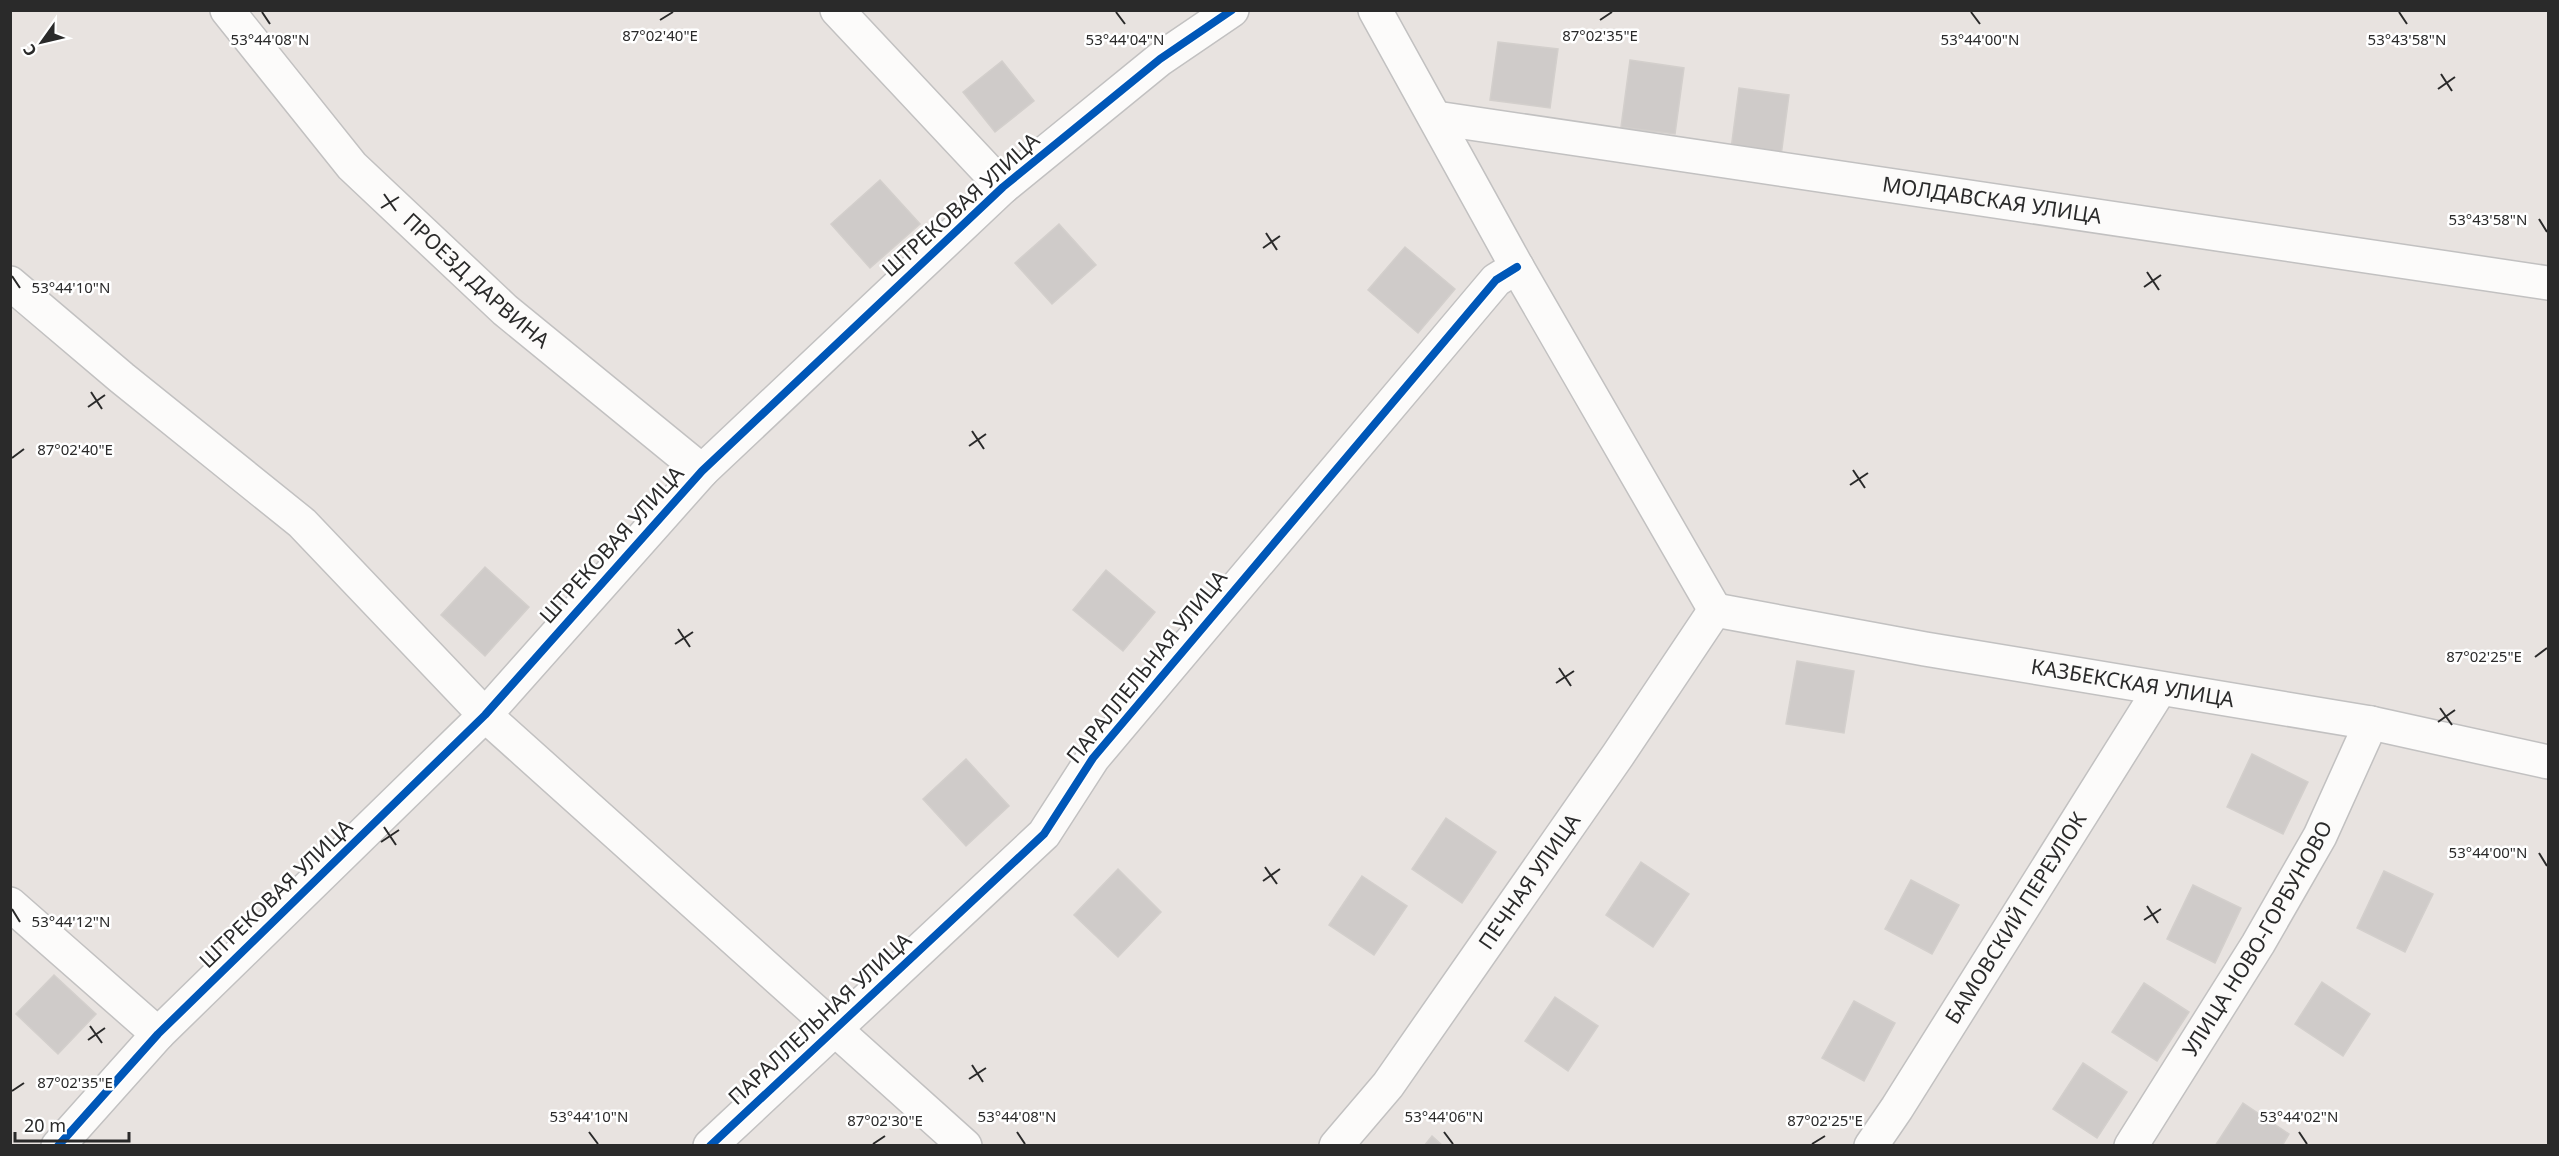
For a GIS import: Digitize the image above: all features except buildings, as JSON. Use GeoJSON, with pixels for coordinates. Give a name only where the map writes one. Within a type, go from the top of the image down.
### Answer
{"type":"FeatureCollection","features":[{"type":"Feature","properties":{"kind":"street","name":"ПРОЕЗД ДАРВИНА"},"geometry":{"type":"LineString","coordinates":[[227,10],[352,166],[505,310],[702,471]]}},
{"type":"Feature","properties":{"kind":"street"},"geometry":{"type":"LineString","coordinates":[[837,10],[1003,187]]}},
{"type":"Feature","properties":{"kind":"street","name":"ШТРЕКОВАЯ УЛИЦА"},"geometry":{"type":"LineString","coordinates":[[58,1146],[158,1034],[485,715],[702,471],[1003,187],[1160,59],[1232,10]]}},
{"type":"Feature","properties":{"kind":"street"},"geometry":{"type":"LineString","coordinates":[[1377,12],[1517,267],[1715,610]]}},
{"type":"Feature","properties":{"kind":"street","name":"МОЛДАВСКАЯ УЛИЦА"},"geometry":{"type":"LineString","coordinates":[[1436,118],[2548,283]]}},
{"type":"Feature","properties":{"kind":"street","name":"ПАРАЛЛЕЛЬНАЯ УЛИЦА"},"geometry":{"type":"LineString","coordinates":[[710,1146],[1044,834],[1093,758],[1496,280],[1517,267]]}},
{"type":"Feature","properties":{"kind":"street"},"geometry":{"type":"LineString","coordinates":[[13,292],[302,523],[485,715],[965,1146]]}},
{"type":"Feature","properties":{"kind":"street","name":"КАЗБЕКСКАЯ УЛИЦА"},"geometry":{"type":"LineString","coordinates":[[1715,610],[1937,651],[2371,723],[2548,762]]}},
{"type":"Feature","properties":{"kind":"street","name":"ПЕЧНАЯ УЛИЦА"},"geometry":{"type":"LineString","coordinates":[[1336,1146],[1388,1085],[1618,755],[1715,610]]}},
{"type":"Feature","properties":{"kind":"street","name":"БАМОВСКИЙ ПЕРЕУЛОК"},"geometry":{"type":"LineString","coordinates":[[1871,1146],[2160,689]]}},
{"type":"Feature","properties":{"kind":"street","name":"УЛИЦА НОВО-ГОРБУНОВО"},"geometry":{"type":"LineString","coordinates":[[2131,1146],[2258,944],[2320,836],[2371,723]]}},
{"type":"Feature","properties":{"kind":"street"},"geometry":{"type":"LineString","coordinates":[[10,904],[158,1034]]}},
{"type":"Feature","properties":{"kind":"cycle path"},"geometry":{"type":"LineString","coordinates":[[58,1146],[158,1034],[485,715],[702,471],[1003,187],[1160,59],[1232,10]]}},
{"type":"Feature","properties":{"kind":"cycle path"},"geometry":{"type":"LineString","coordinates":[[710,1146],[1044,834],[1093,758],[1496,280],[1517,267]]}}]}
